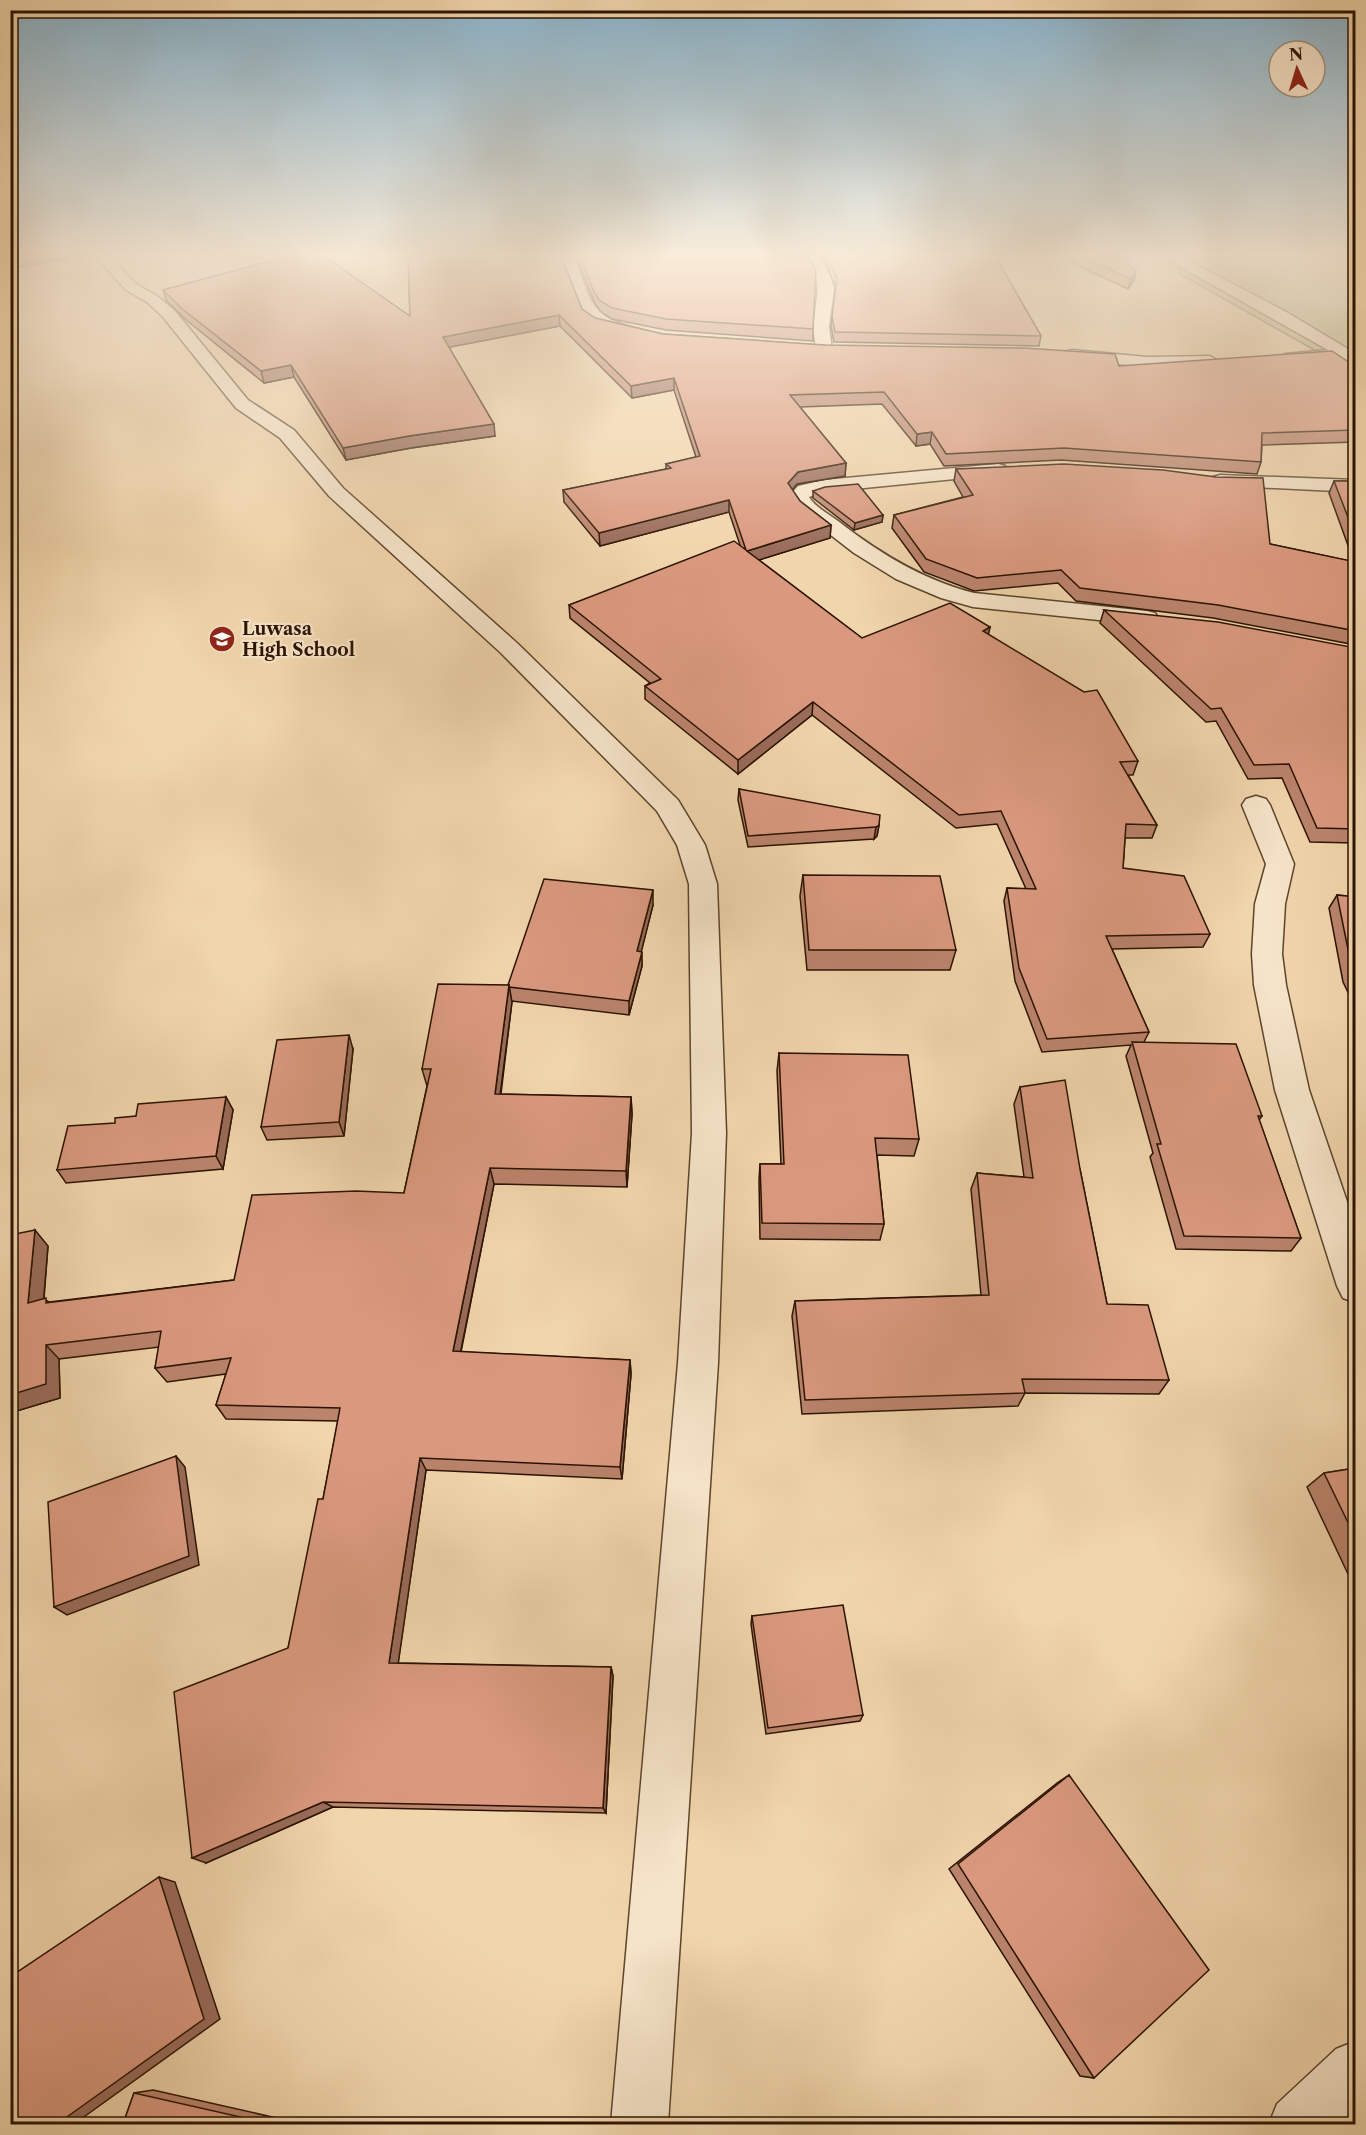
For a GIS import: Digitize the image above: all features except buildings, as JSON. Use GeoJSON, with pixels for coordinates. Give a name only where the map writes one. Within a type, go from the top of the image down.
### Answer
{"type":"FeatureCollection","features":[{"type":"Feature","properties":{"kind":"street"},"geometry":{"type":"LineString","coordinates":[[201,354],[242,404],[287,434],[336,492],[509,648],[668,806],[690,844],[703,884],[709,1134],[698,1352],[639,2124]]}},
{"type":"Feature","properties":{"kind":"street"},"geometry":{"type":"LineString","coordinates":[[1055,354],[1147,362],[1226,361]]}},
{"type":"Feature","properties":{"kind":"street"},"geometry":{"type":"LineString","coordinates":[[1272,358],[1352,355]]}},
{"type":"Feature","properties":{"kind":"street"},"geometry":{"type":"LineString","coordinates":[[1018,469],[824,486],[805,490],[800,496],[803,504],[863,552],[912,580],[951,596],[1171,621]]}},
{"type":"Feature","properties":{"kind":"street"},"geometry":{"type":"LineString","coordinates":[[1202,480],[1356,486]]}},
{"type":"Feature","properties":{"kind":"street"},"geometry":{"type":"LineString","coordinates":[[1256,806],[1280,864],[1270,904],[1267,954],[1270,985],[1292,1090],[1356,1286]]}},
{"type":"Feature","properties":{"kind":"street"},"geometry":{"type":"LineString","coordinates":[[1297,2124],[1356,2069]]}},
{"type":"Feature","properties":{"kind":"green space"},"geometry":{"type":"Polygon","coordinates":[[[1321,354],[1355,354],[1355,373],[1321,354]]]}},
{"type":"Feature","properties":{"kind":"place","name":"Luwasa High School"},"geometry":{"type":"Point","coordinates":[222,639]}}]}
